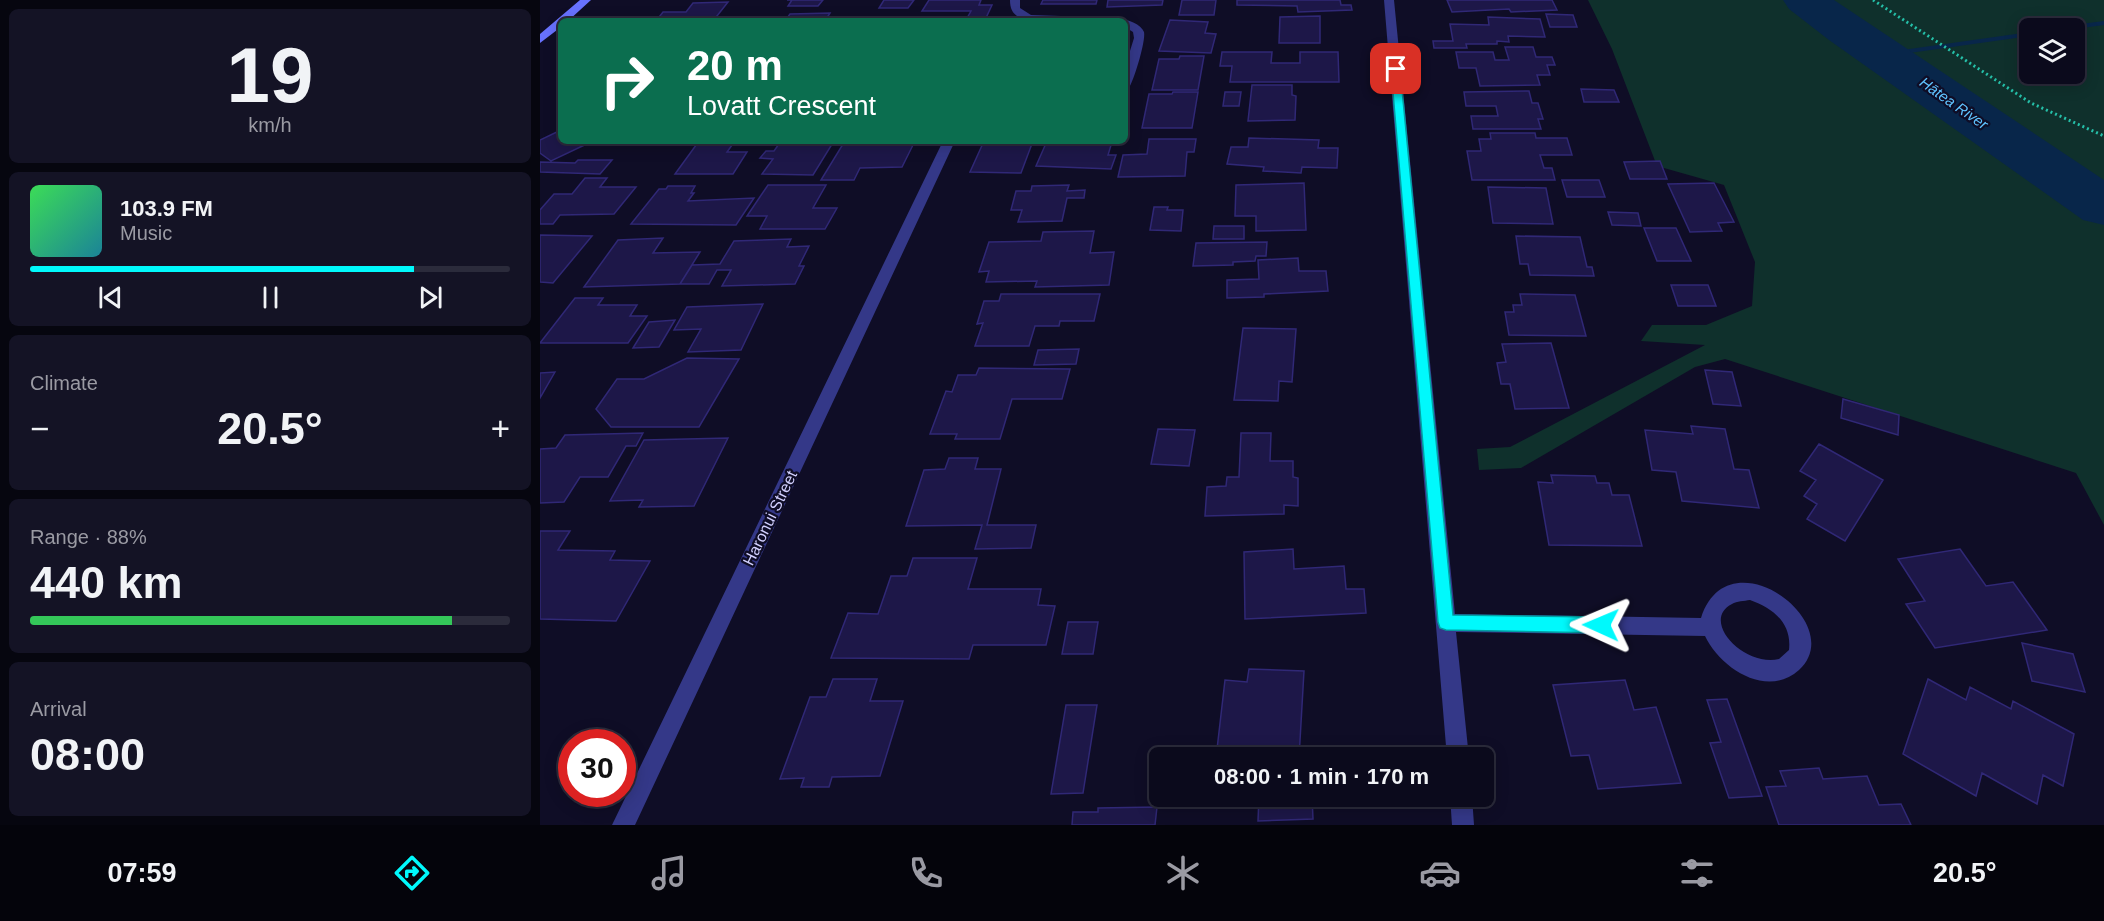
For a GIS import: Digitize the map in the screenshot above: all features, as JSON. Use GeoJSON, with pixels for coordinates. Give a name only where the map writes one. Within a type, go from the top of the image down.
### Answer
{"type":"FeatureCollection","features":[{"type":"Feature","properties":{"kind":"main road"},"geometry":{"type":"LineString","coordinates":[[565,18],[586,0]]}},
{"type":"Feature","properties":{"kind":"main road"},"geometry":{"type":"LineString","coordinates":[[543,35],[558,23]]}},
{"type":"Feature","properties":{"kind":"street"},"geometry":{"type":"LineString","coordinates":[[1015,0],[1015,9],[1020,15],[1029,18]]}},
{"type":"Feature","properties":{"kind":"street"},"geometry":{"type":"LineString","coordinates":[[1389,0],[1457,747]]}},
{"type":"Feature","properties":{"kind":"street"},"geometry":{"type":"LineString","coordinates":[[1128,24],[1138,31],[1139,38],[1128,76]]}},
{"type":"Feature","properties":{"kind":"street","name":"Haronui Street"},"geometry":{"type":"LineString","coordinates":[[623,825],[947,144]]}},
{"type":"Feature","properties":{"kind":"street"},"geometry":{"type":"LineString","coordinates":[[1750,591],[1778,603],[1789,614],[1797,627],[1801,640],[1800,652],[1794,663],[1783,669],[1770,671],[1755,669],[1739,663],[1726,652],[1716,640],[1711,627],[1711,614],[1715,603],[1724,595],[1750,591]]}},
{"type":"Feature","properties":{"kind":"street"},"geometry":{"type":"LineString","coordinates":[[1446,622],[1711,627]]}},
{"type":"Feature","properties":{"kind":"street"},"geometry":{"type":"LineString","coordinates":[[1462,807],[1463,825]]}},
{"type":"Feature","properties":{"kind":"path"},"geometry":{"type":"LineString","coordinates":[[1873,0],[2031,103],[2104,136]]}},
{"type":"Feature","properties":{"kind":"green space"},"geometry":{"type":"Polygon","coordinates":[[[1588,0],[2104,0],[2104,525],[2076,473],[1725,359],[1695,367],[1521,468],[1479,470],[1477,449],[1510,447],[1705,345],[1641,341],[1652,325],[1706,325],[1752,306],[1755,262],[1724,185],[1657,166],[1612,49],[1588,0]]]}},
{"type":"Feature","properties":{"kind":"building"},"geometry":{"type":"Polygon","coordinates":[[[792,0],[823,0],[818,6],[788,6],[792,0]]]}},
{"type":"Feature","properties":{"kind":"building"},"geometry":{"type":"Polygon","coordinates":[[[884,0],[914,0],[908,8],[879,8],[884,0]]]}},
{"type":"Feature","properties":{"kind":"building"},"geometry":{"type":"Polygon","coordinates":[[[929,0],[981,0],[979,5],[992,5],[986,18],[967,18],[971,11],[922,11],[929,0]]]}},
{"type":"Feature","properties":{"kind":"building"},"geometry":{"type":"Polygon","coordinates":[[[1043,0],[1097,0],[1096,4],[1041,4],[1043,0]]]}},
{"type":"Feature","properties":{"kind":"building"},"geometry":{"type":"Polygon","coordinates":[[[1108,0],[1163,0],[1162,5],[1107,7],[1108,0]]]}},
{"type":"Feature","properties":{"kind":"building"},"geometry":{"type":"Polygon","coordinates":[[[1182,0],[1216,0],[1214,15],[1179,15],[1182,0]]]}},
{"type":"Feature","properties":{"kind":"building"},"geometry":{"type":"Polygon","coordinates":[[[1237,0],[1340,0],[1341,5],[1351,5],[1352,10],[1298,12],[1297,6],[1237,5],[1237,0]]]}},
{"type":"Feature","properties":{"kind":"building"},"geometry":{"type":"Polygon","coordinates":[[[1447,0],[1552,0],[1557,10],[1511,12],[1509,9],[1452,12],[1447,0]]]}},
{"type":"Feature","properties":{"kind":"building"},"geometry":{"type":"Polygon","coordinates":[[[728,2],[715,18],[658,18],[663,12],[686,12],[693,3],[728,2]]]}},
{"type":"Feature","properties":{"kind":"building"},"geometry":{"type":"Polygon","coordinates":[[[830,13],[827,18],[787,18],[790,14],[830,13]]]}},
{"type":"Feature","properties":{"kind":"building"},"geometry":{"type":"Polygon","coordinates":[[[1546,14],[1573,15],[1577,27],[1550,27],[1546,14]]]}},
{"type":"Feature","properties":{"kind":"building"},"geometry":{"type":"Polygon","coordinates":[[[1320,16],[1320,43],[1279,43],[1280,17],[1320,16]]]}},
{"type":"Feature","properties":{"kind":"building"},"geometry":{"type":"Polygon","coordinates":[[[1488,17],[1540,19],[1545,37],[1508,36],[1509,42],[1497,41],[1497,44],[1466,44],[1467,48],[1434,48],[1433,41],[1453,41],[1450,24],[1489,25],[1488,17]]]}},
{"type":"Feature","properties":{"kind":"building"},"geometry":{"type":"Polygon","coordinates":[[[1170,20],[1208,22],[1205,33],[1216,34],[1211,53],[1159,51],[1170,20]]]}},
{"type":"Feature","properties":{"kind":"building"},"geometry":{"type":"Polygon","coordinates":[[[1505,47],[1533,47],[1536,57],[1552,57],[1555,65],[1547,65],[1550,75],[1537,75],[1540,85],[1480,86],[1476,68],[1459,68],[1456,52],[1493,52],[1495,60],[1509,60],[1505,47]]]}},
{"type":"Feature","properties":{"kind":"building"},"geometry":{"type":"Polygon","coordinates":[[[1222,52],[1272,52],[1271,63],[1300,63],[1300,52],[1338,52],[1339,82],[1230,82],[1232,66],[1220,66],[1222,52]]]}},
{"type":"Feature","properties":{"kind":"building"},"geometry":{"type":"Polygon","coordinates":[[[1180,56],[1204,56],[1198,90],[1152,90],[1159,59],[1179,59],[1180,56]]]}},
{"type":"Feature","properties":{"kind":"building"},"geometry":{"type":"Polygon","coordinates":[[[1252,85],[1292,85],[1292,95],[1296,96],[1295,120],[1248,121],[1252,85]]]}},
{"type":"Feature","properties":{"kind":"building"},"geometry":{"type":"Polygon","coordinates":[[[1581,89],[1614,90],[1619,102],[1584,102],[1581,89]]]}},
{"type":"Feature","properties":{"kind":"building"},"geometry":{"type":"Polygon","coordinates":[[[1529,91],[1532,103],[1538,103],[1543,119],[1538,119],[1541,129],[1473,129],[1471,116],[1498,116],[1496,106],[1466,106],[1464,92],[1529,91]]]}},
{"type":"Feature","properties":{"kind":"building"},"geometry":{"type":"Polygon","coordinates":[[[1173,92],[1198,92],[1192,128],[1142,128],[1149,94],[1172,94],[1173,92]]]}},
{"type":"Feature","properties":{"kind":"building"},"geometry":{"type":"Polygon","coordinates":[[[1225,92],[1241,92],[1239,106],[1223,106],[1225,92]]]}},
{"type":"Feature","properties":{"kind":"building"},"geometry":{"type":"Polygon","coordinates":[[[558,131],[558,144],[587,144],[551,161],[540,153],[540,140],[558,131]]]}},
{"type":"Feature","properties":{"kind":"building"},"geometry":{"type":"Polygon","coordinates":[[[1490,133],[1535,133],[1536,138],[1567,138],[1572,155],[1540,155],[1544,168],[1552,168],[1555,180],[1472,180],[1467,151],[1481,151],[1479,139],[1491,139],[1490,133]]]}},
{"type":"Feature","properties":{"kind":"building"},"geometry":{"type":"Polygon","coordinates":[[[1249,138],[1319,140],[1318,148],[1338,148],[1337,168],[1302,167],[1301,173],[1263,171],[1264,167],[1227,164],[1231,147],[1248,147],[1249,138]]]}},
{"type":"Feature","properties":{"kind":"building"},"geometry":{"type":"Polygon","coordinates":[[[1149,139],[1196,139],[1194,152],[1187,152],[1185,176],[1118,177],[1123,155],[1147,154],[1149,139]]]}},
{"type":"Feature","properties":{"kind":"building"},"geometry":{"type":"Polygon","coordinates":[[[697,144],[733,144],[727,152],[747,152],[733,174],[675,174],[697,144]]]}},
{"type":"Feature","properties":{"kind":"building"},"geometry":{"type":"Polygon","coordinates":[[[779,144],[832,144],[813,175],[762,174],[773,159],[760,158],[766,151],[774,151],[779,144]]]}},
{"type":"Feature","properties":{"kind":"building"},"geometry":{"type":"Polygon","coordinates":[[[843,144],[914,144],[902,167],[860,168],[854,180],[821,180],[843,144]]]}},
{"type":"Feature","properties":{"kind":"building"},"geometry":{"type":"Polygon","coordinates":[[[983,144],[1032,144],[1021,173],[970,172],[983,144]]]}},
{"type":"Feature","properties":{"kind":"building"},"geometry":{"type":"Polygon","coordinates":[[[1046,144],[1111,144],[1108,155],[1116,155],[1111,169],[1036,166],[1046,144]]]}},
{"type":"Feature","properties":{"kind":"building"},"geometry":{"type":"Polygon","coordinates":[[[578,160],[612,160],[600,174],[540,172],[540,162],[575,163],[578,160]]]}},
{"type":"Feature","properties":{"kind":"building"},"geometry":{"type":"Polygon","coordinates":[[[1660,161],[1667,179],[1630,179],[1624,162],[1660,161]]]}},
{"type":"Feature","properties":{"kind":"building"},"geometry":{"type":"Polygon","coordinates":[[[585,178],[607,178],[600,187],[636,187],[614,214],[560,215],[553,224],[540,224],[540,210],[554,194],[572,194],[585,178]]]}},
{"type":"Feature","properties":{"kind":"building"},"geometry":{"type":"Polygon","coordinates":[[[1562,180],[1599,180],[1605,197],[1567,197],[1562,180]]]}},
{"type":"Feature","properties":{"kind":"building"},"geometry":{"type":"Polygon","coordinates":[[[1304,183],[1306,230],[1256,231],[1256,216],[1235,216],[1236,185],[1304,183]]]}},
{"type":"Feature","properties":{"kind":"building"},"geometry":{"type":"Polygon","coordinates":[[[1714,183],[1734,222],[1718,223],[1722,231],[1690,232],[1668,184],[1714,183]]]}},
{"type":"Feature","properties":{"kind":"building"},"geometry":{"type":"Polygon","coordinates":[[[768,185],[826,185],[813,208],[837,208],[825,229],[760,229],[767,216],[747,216],[768,185]]]}},
{"type":"Feature","properties":{"kind":"building"},"geometry":{"type":"Polygon","coordinates":[[[1069,185],[1067,191],[1085,190],[1084,198],[1067,198],[1062,221],[1018,222],[1022,210],[1011,210],[1016,191],[1031,191],[1032,186],[1069,185]]]}},
{"type":"Feature","properties":{"kind":"building"},"geometry":{"type":"Polygon","coordinates":[[[668,186],[695,186],[691,193],[694,193],[688,201],[754,198],[736,225],[631,224],[659,189],[666,189],[668,186]]]}},
{"type":"Feature","properties":{"kind":"building"},"geometry":{"type":"Polygon","coordinates":[[[1488,187],[1546,188],[1553,224],[1493,223],[1488,187]]]}},
{"type":"Feature","properties":{"kind":"building"},"geometry":{"type":"Polygon","coordinates":[[[1154,207],[1183,210],[1181,231],[1150,230],[1154,207]]]}},
{"type":"Feature","properties":{"kind":"building"},"geometry":{"type":"Polygon","coordinates":[[[1608,212],[1638,213],[1641,226],[1612,225],[1608,212]]]}},
{"type":"Feature","properties":{"kind":"building"},"geometry":{"type":"Polygon","coordinates":[[[1214,226],[1244,226],[1244,239],[1213,239],[1214,226]]]}},
{"type":"Feature","properties":{"kind":"building"},"geometry":{"type":"Polygon","coordinates":[[[1644,228],[1676,228],[1691,261],[1657,261],[1644,228]]]}},
{"type":"Feature","properties":{"kind":"building"},"geometry":{"type":"Polygon","coordinates":[[[1094,231],[1090,253],[1114,252],[1109,285],[1035,287],[1037,281],[986,282],[989,271],[979,272],[989,242],[1041,241],[1043,232],[1094,231]]]}},
{"type":"Feature","properties":{"kind":"building"},"geometry":{"type":"Polygon","coordinates":[[[540,235],[592,236],[553,283],[540,282],[540,235]]]}},
{"type":"Feature","properties":{"kind":"building"},"geometry":{"type":"Polygon","coordinates":[[[1516,236],[1580,237],[1587,267],[1592,267],[1594,276],[1530,275],[1528,264],[1520,264],[1516,236]]]}},
{"type":"Feature","properties":{"kind":"building"},"geometry":{"type":"Polygon","coordinates":[[[663,238],[653,253],[700,252],[680,284],[584,287],[618,240],[663,238]]]}},
{"type":"Feature","properties":{"kind":"building"},"geometry":{"type":"Polygon","coordinates":[[[791,239],[787,247],[809,246],[799,266],[804,266],[795,284],[722,286],[731,270],[717,270],[709,284],[680,284],[692,265],[720,264],[734,241],[791,239]]]}},
{"type":"Feature","properties":{"kind":"building"},"geometry":{"type":"Polygon","coordinates":[[[1267,242],[1266,256],[1256,256],[1255,261],[1233,262],[1233,265],[1193,266],[1196,243],[1267,242]]]}},
{"type":"Feature","properties":{"kind":"building"},"geometry":{"type":"Polygon","coordinates":[[[1298,258],[1299,271],[1326,271],[1328,291],[1227,298],[1227,280],[1259,279],[1258,260],[1298,258]]]}},
{"type":"Feature","properties":{"kind":"building"},"geometry":{"type":"Polygon","coordinates":[[[1671,285],[1708,285],[1716,306],[1678,306],[1671,285]]]}},
{"type":"Feature","properties":{"kind":"building"},"geometry":{"type":"Polygon","coordinates":[[[1001,294],[1100,294],[1094,321],[1060,321],[1059,326],[1035,326],[1029,346],[975,346],[983,323],[977,324],[984,301],[999,301],[1001,294]]]}},
{"type":"Feature","properties":{"kind":"building"},"geometry":{"type":"Polygon","coordinates":[[[1520,294],[1575,295],[1586,336],[1509,335],[1505,312],[1514,312],[1513,305],[1522,305],[1520,294]]]}},
{"type":"Feature","properties":{"kind":"building"},"geometry":{"type":"Polygon","coordinates":[[[575,298],[603,298],[598,305],[637,305],[630,316],[647,316],[628,343],[540,343],[575,298]]]}},
{"type":"Feature","properties":{"kind":"building"},"geometry":{"type":"Polygon","coordinates":[[[763,304],[741,350],[688,352],[701,329],[674,330],[687,307],[763,304]]]}},
{"type":"Feature","properties":{"kind":"building"},"geometry":{"type":"Polygon","coordinates":[[[675,320],[659,347],[633,348],[649,322],[675,320]]]}},
{"type":"Feature","properties":{"kind":"building"},"geometry":{"type":"Polygon","coordinates":[[[1243,328],[1296,329],[1292,382],[1279,381],[1278,401],[1234,400],[1243,328]]]}},
{"type":"Feature","properties":{"kind":"building"},"geometry":{"type":"Polygon","coordinates":[[[1551,343],[1569,408],[1515,409],[1510,384],[1501,384],[1497,363],[1506,362],[1502,344],[1551,343]]]}},
{"type":"Feature","properties":{"kind":"building"},"geometry":{"type":"Polygon","coordinates":[[[1079,349],[1076,364],[1034,365],[1038,350],[1079,349]]]}},
{"type":"Feature","properties":{"kind":"building"},"geometry":{"type":"Polygon","coordinates":[[[687,358],[739,359],[699,427],[611,427],[596,409],[617,379],[644,379],[687,358]]]}},
{"type":"Feature","properties":{"kind":"building"},"geometry":{"type":"Polygon","coordinates":[[[979,368],[1070,369],[1062,399],[1012,399],[1000,439],[955,439],[957,434],[930,434],[946,391],[952,392],[958,375],[976,375],[979,368]]]}},
{"type":"Feature","properties":{"kind":"building"},"geometry":{"type":"Polygon","coordinates":[[[1705,370],[1732,372],[1741,406],[1713,404],[1705,370]]]}},
{"type":"Feature","properties":{"kind":"building"},"geometry":{"type":"Polygon","coordinates":[[[555,372],[540,398],[540,373],[555,372]]]}},
{"type":"Feature","properties":{"kind":"building"},"geometry":{"type":"Polygon","coordinates":[[[1843,399],[1899,415],[1898,435],[1841,418],[1843,399]]]}},
{"type":"Feature","properties":{"kind":"building"},"geometry":{"type":"Polygon","coordinates":[[[1691,426],[1725,429],[1734,469],[1749,470],[1759,508],[1682,501],[1676,472],[1652,470],[1645,430],[1693,434],[1691,426]]]}},
{"type":"Feature","properties":{"kind":"building"},"geometry":{"type":"Polygon","coordinates":[[[1158,429],[1195,430],[1189,466],[1151,464],[1158,429]]]}},
{"type":"Feature","properties":{"kind":"building"},"geometry":{"type":"Polygon","coordinates":[[[643,433],[636,446],[626,446],[608,477],[580,477],[564,502],[540,503],[540,449],[556,448],[565,435],[643,433]]]}},
{"type":"Feature","properties":{"kind":"building"},"geometry":{"type":"Polygon","coordinates":[[[1241,433],[1271,433],[1270,461],[1293,461],[1293,477],[1298,478],[1298,506],[1284,505],[1284,514],[1205,516],[1207,487],[1226,486],[1227,477],[1239,477],[1241,433]]]}},
{"type":"Feature","properties":{"kind":"building"},"geometry":{"type":"Polygon","coordinates":[[[728,438],[694,506],[639,507],[643,500],[610,501],[644,440],[728,438]]]}},
{"type":"Feature","properties":{"kind":"building"},"geometry":{"type":"Polygon","coordinates":[[[1819,444],[1883,480],[1845,541],[1807,519],[1817,504],[1804,496],[1816,480],[1800,471],[1819,444]]]}},
{"type":"Feature","properties":{"kind":"building"},"geometry":{"type":"Polygon","coordinates":[[[949,458],[978,458],[975,469],[1001,469],[987,525],[1036,525],[1031,548],[975,549],[982,525],[906,526],[924,470],[945,469],[949,458]]]}},
{"type":"Feature","properties":{"kind":"building"},"geometry":{"type":"Polygon","coordinates":[[[1551,475],[1595,476],[1597,483],[1609,483],[1612,495],[1629,495],[1642,546],[1549,545],[1538,482],[1553,483],[1551,475]]]}},
{"type":"Feature","properties":{"kind":"building"},"geometry":{"type":"Polygon","coordinates":[[[540,531],[570,531],[558,550],[615,551],[610,560],[650,561],[616,621],[540,619],[540,531]]]}},
{"type":"Feature","properties":{"kind":"building"},"geometry":{"type":"Polygon","coordinates":[[[1293,549],[1294,569],[1344,566],[1346,589],[1364,589],[1366,613],[1245,619],[1244,552],[1293,549]]]}},
{"type":"Feature","properties":{"kind":"building"},"geometry":{"type":"Polygon","coordinates":[[[1960,549],[1986,586],[2013,582],[2047,630],[1935,648],[1906,604],[1925,601],[1898,559],[1960,549]]]}},
{"type":"Feature","properties":{"kind":"building"},"geometry":{"type":"Polygon","coordinates":[[[913,558],[977,558],[968,589],[1041,589],[1038,605],[1055,606],[1046,645],[973,645],[969,659],[831,658],[848,613],[878,614],[891,576],[907,576],[913,558]]]}},
{"type":"Feature","properties":{"kind":"building"},"geometry":{"type":"Polygon","coordinates":[[[1068,622],[1098,622],[1093,654],[1062,654],[1068,622]]]}},
{"type":"Feature","properties":{"kind":"building"},"geometry":{"type":"Polygon","coordinates":[[[2022,643],[2073,654],[2085,692],[2032,681],[2022,643]]]}},
{"type":"Feature","properties":{"kind":"building"},"geometry":{"type":"Polygon","coordinates":[[[1249,669],[1304,671],[1300,747],[1217,747],[1225,680],[1247,682],[1249,669]]]}},
{"type":"Feature","properties":{"kind":"building"},"geometry":{"type":"Polygon","coordinates":[[[833,679],[877,679],[870,701],[903,701],[880,776],[832,777],[829,787],[801,787],[804,778],[780,779],[810,697],[826,697],[833,679]]]}},
{"type":"Feature","properties":{"kind":"building"},"geometry":{"type":"Polygon","coordinates":[[[1928,679],[1966,700],[1970,687],[2011,709],[2013,701],[2074,734],[2063,786],[2043,775],[2037,804],[1982,773],[1976,796],[1903,754],[1928,679]]]}},
{"type":"Feature","properties":{"kind":"building"},"geometry":{"type":"Polygon","coordinates":[[[1625,680],[1634,710],[1656,707],[1681,783],[1598,789],[1589,755],[1571,756],[1553,685],[1625,680]]]}},
{"type":"Feature","properties":{"kind":"building"},"geometry":{"type":"Polygon","coordinates":[[[1727,699],[1762,796],[1729,798],[1710,743],[1721,742],[1707,700],[1727,699]]]}},
{"type":"Feature","properties":{"kind":"building"},"geometry":{"type":"Polygon","coordinates":[[[1066,705],[1097,705],[1083,793],[1051,794],[1066,705]]]}},
{"type":"Feature","properties":{"kind":"building"},"geometry":{"type":"Polygon","coordinates":[[[1819,768],[1823,779],[1867,776],[1879,805],[1901,804],[1911,825],[1779,825],[1766,787],[1786,786],[1780,771],[1819,768]]]}},
{"type":"Feature","properties":{"kind":"building"},"geometry":{"type":"Polygon","coordinates":[[[1157,807],[1155,825],[1072,825],[1073,812],[1098,812],[1098,808],[1157,807]]]}},
{"type":"Feature","properties":{"kind":"building"},"geometry":{"type":"Polygon","coordinates":[[[1259,807],[1312,807],[1313,819],[1258,821],[1259,807]]]}},
{"type":"Feature","properties":{"kind":"waterway","name":"Hātea River"},"geometry":{"type":"LineString","coordinates":[[1805,0],[1845,30],[2104,207]]}},
{"type":"Feature","properties":{"kind":"waterway"},"geometry":{"type":"LineString","coordinates":[[2085,25],[2104,23]]}},
{"type":"Feature","properties":{"kind":"waterway"},"geometry":{"type":"LineString","coordinates":[[1881,55],[2019,36]]}},
{"type":"Feature","properties":{"kind":"route"},"geometry":{"type":"LineString","coordinates":[[1396,69],[1446,622],[1601,625]]}}]}
